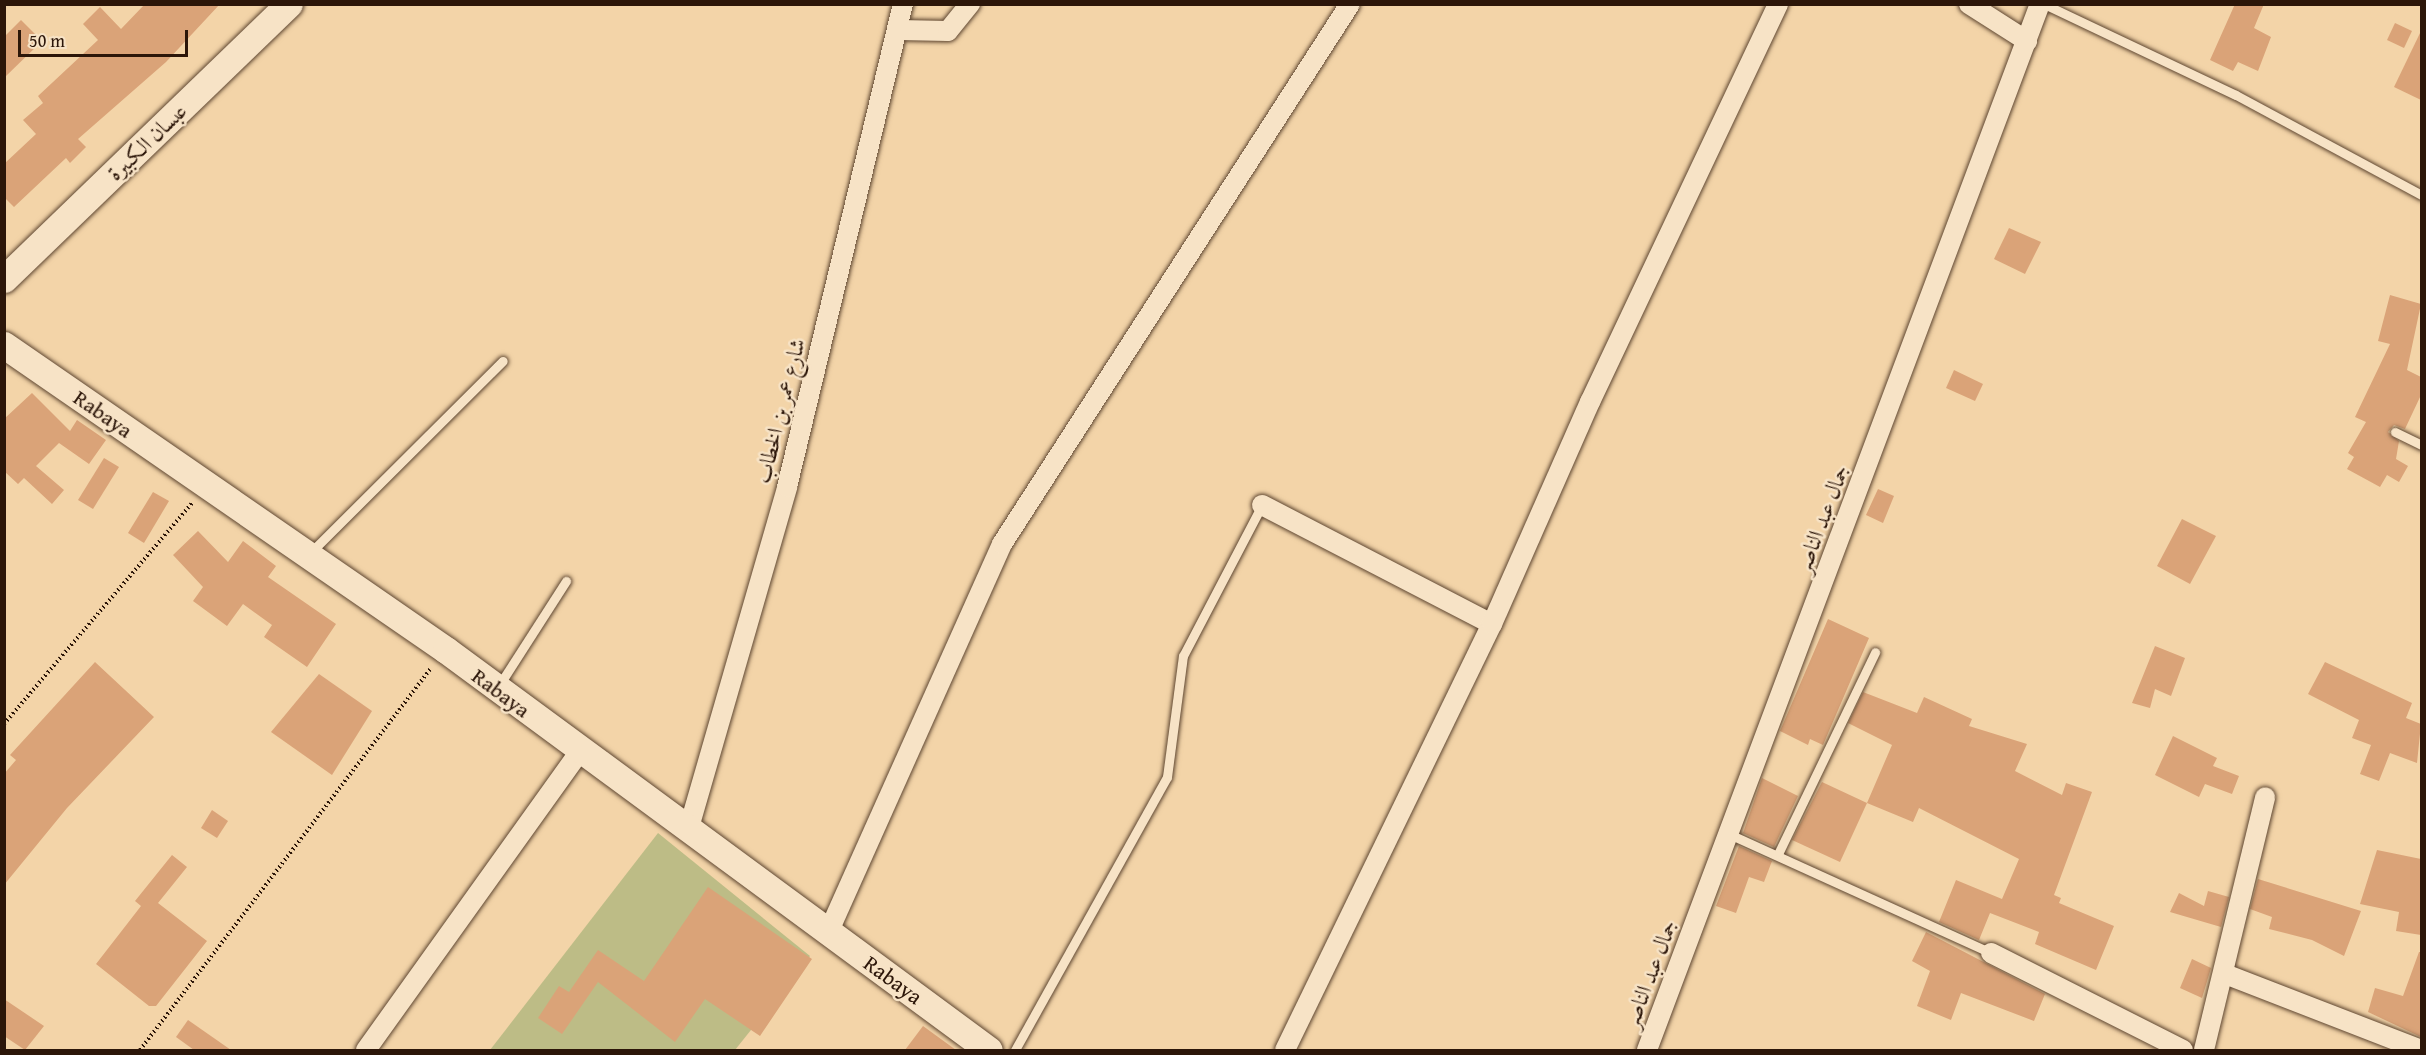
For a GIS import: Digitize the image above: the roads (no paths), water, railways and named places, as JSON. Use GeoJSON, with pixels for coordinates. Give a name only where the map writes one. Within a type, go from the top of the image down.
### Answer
{"type":"FeatureCollection","features":[{"type":"Feature","properties":{"kind":"street","name":"عبسان الكبيرة"},"geometry":{"type":"LineString","coordinates":[[4,279],[289,4]]}},
{"type":"Feature","properties":{"kind":"street","name":"شارع عمر بن الخطاب"},"geometry":{"type":"LineString","coordinates":[[690,824],[787,486],[899,30],[903,4]]}},
{"type":"Feature","properties":{"kind":"street"},"geometry":{"type":"LineString","coordinates":[[899,30],[948,31],[970,4]]}},
{"type":"Feature","properties":{"kind":"street"},"geometry":{"type":"LineString","coordinates":[[828,933],[1002,544],[1350,4]]}},
{"type":"Feature","properties":{"kind":"street"},"geometry":{"type":"LineString","coordinates":[[1285,1050],[1492,624],[1590,402],[1778,4]]}},
{"type":"Feature","properties":{"kind":"street"},"geometry":{"type":"LineString","coordinates":[[1969,4],[2027,41]]}},
{"type":"Feature","properties":{"kind":"street","name":"جمال عبد الناصر"},"geometry":{"type":"LineString","coordinates":[[1647,1050],[2042,4]]}},
{"type":"Feature","properties":{"kind":"street","name":"Rabaya"},"geometry":{"type":"LineString","coordinates":[[4,345],[446,650],[496,691],[690,824],[828,933],[990,1050]]}},
{"type":"Feature","properties":{"kind":"street"},"geometry":{"type":"LineString","coordinates":[[1262,505],[1492,624]]}},
{"type":"Feature","properties":{"kind":"street"},"geometry":{"type":"LineString","coordinates":[[366,1050],[581,750]]}},
{"type":"Feature","properties":{"kind":"street"},"geometry":{"type":"LineString","coordinates":[[2204,1050],[2225,974],[2265,797]]}},
{"type":"Feature","properties":{"kind":"street"},"geometry":{"type":"LineString","coordinates":[[1991,953],[2183,1050]]}},
{"type":"Feature","properties":{"kind":"street"},"geometry":{"type":"LineString","coordinates":[[2225,974],[2386,1044],[2421,1050]]}},
{"type":"Feature","properties":{"kind":"lane"},"geometry":{"type":"LineString","coordinates":[[2042,4],[2236,95],[2421,195]]}},
{"type":"Feature","properties":{"kind":"lane"},"geometry":{"type":"LineString","coordinates":[[309,555],[503,361]]}},
{"type":"Feature","properties":{"kind":"lane"},"geometry":{"type":"LineString","coordinates":[[2395,432],[2421,445]]}},
{"type":"Feature","properties":{"kind":"lane"},"geometry":{"type":"LineString","coordinates":[[1015,1050],[1167,777],[1183,656],[1262,505]]}},
{"type":"Feature","properties":{"kind":"lane"},"geometry":{"type":"LineString","coordinates":[[496,691],[566,581]]}},
{"type":"Feature","properties":{"kind":"lane"},"geometry":{"type":"LineString","coordinates":[[1779,854],[1875,652]]}},
{"type":"Feature","properties":{"kind":"lane"},"geometry":{"type":"LineString","coordinates":[[1729,834],[1779,854],[1991,953]]}}]}
